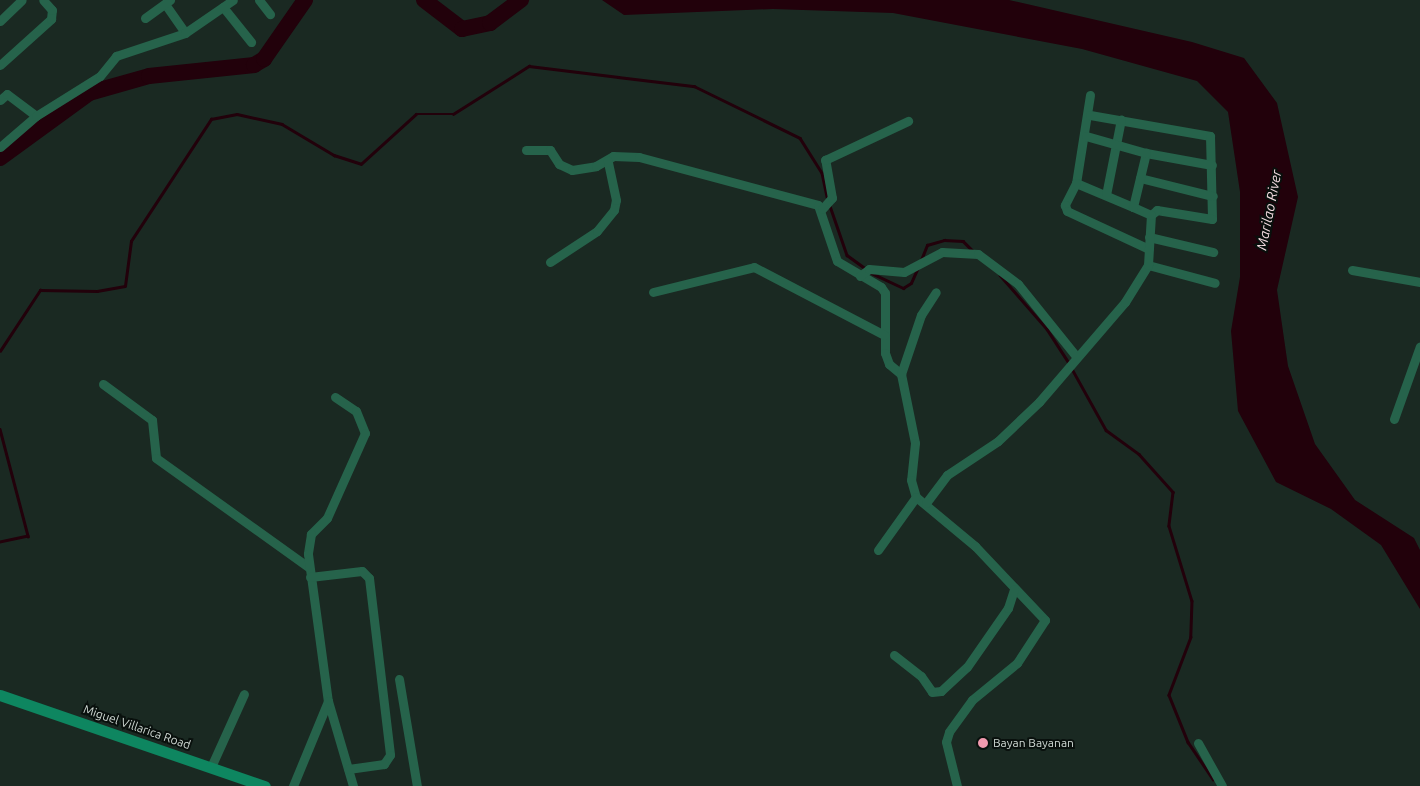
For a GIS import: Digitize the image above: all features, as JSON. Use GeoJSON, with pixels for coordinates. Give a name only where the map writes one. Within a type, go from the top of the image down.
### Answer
{"type":"FeatureCollection","features":[{"type":"Feature","properties":{"kind":"main road","name":"Miguel Villarica Road"},"geometry":{"type":"LineString","coordinates":[[0,695],[260,785]]}},
{"type":"Feature","properties":{"kind":"street"},"geometry":{"type":"LineString","coordinates":[[0,21],[22,0]]}},
{"type":"Feature","properties":{"kind":"street"},"geometry":{"type":"LineString","coordinates":[[0,65],[51,19],[52,10],[43,0]]}},
{"type":"Feature","properties":{"kind":"street"},"geometry":{"type":"LineString","coordinates":[[1,143],[36,116],[95,80],[116,56],[185,33],[233,0]]}},
{"type":"Feature","properties":{"kind":"street"},"geometry":{"type":"LineString","coordinates":[[259,0],[270,14]]}},
{"type":"Feature","properties":{"kind":"street"},"geometry":{"type":"LineString","coordinates":[[144,18],[168,2],[185,33]]}},
{"type":"Feature","properties":{"kind":"street"},"geometry":{"type":"LineString","coordinates":[[223,7],[251,42]]}},
{"type":"Feature","properties":{"kind":"street"},"geometry":{"type":"LineString","coordinates":[[0,100],[7,94],[36,116]]}},
{"type":"Feature","properties":{"kind":"street"},"geometry":{"type":"LineString","coordinates":[[1090,96],[1090,115],[1076,184],[1065,209],[1149,248]]}},
{"type":"Feature","properties":{"kind":"street"},"geometry":{"type":"LineString","coordinates":[[1090,115],[1210,136],[1212,165],[1210,222],[1157,210],[1150,215]]}},
{"type":"Feature","properties":{"kind":"street"},"geometry":{"type":"LineString","coordinates":[[1106,195],[1121,119]]}},
{"type":"Feature","properties":{"kind":"street"},"geometry":{"type":"LineString","coordinates":[[822,209],[832,198],[825,160],[908,121]]}},
{"type":"Feature","properties":{"kind":"street"},"geometry":{"type":"LineString","coordinates":[[1086,136],[1146,153],[1212,165]]}},
{"type":"Feature","properties":{"kind":"street"},"geometry":{"type":"LineString","coordinates":[[526,150],[550,150],[559,164],[572,170],[608,162],[613,156],[639,157],[822,209]]}},
{"type":"Feature","properties":{"kind":"street"},"geometry":{"type":"LineString","coordinates":[[1133,207],[1146,153]]}},
{"type":"Feature","properties":{"kind":"street"},"geometry":{"type":"LineString","coordinates":[[550,262],[597,232],[614,210],[616,200],[608,162]]}},
{"type":"Feature","properties":{"kind":"street"},"geometry":{"type":"LineString","coordinates":[[1140,178],[1212,196]]}},
{"type":"Feature","properties":{"kind":"street"},"geometry":{"type":"LineString","coordinates":[[1076,184],[1150,215]]}},
{"type":"Feature","properties":{"kind":"street"},"geometry":{"type":"LineString","coordinates":[[822,209],[837,261],[885,293],[884,335],[889,364],[901,374]]}},
{"type":"Feature","properties":{"kind":"street"},"geometry":{"type":"LineString","coordinates":[[926,503],[947,475],[998,441],[1039,402],[1071,361],[1125,302],[1148,264],[1150,215]]}},
{"type":"Feature","properties":{"kind":"street"},"geometry":{"type":"LineString","coordinates":[[1149,237],[1213,252]]}},
{"type":"Feature","properties":{"kind":"street"},"geometry":{"type":"LineString","coordinates":[[860,276],[869,269],[904,272],[942,252],[978,254],[1018,284],[1071,361]]}},
{"type":"Feature","properties":{"kind":"street"},"geometry":{"type":"LineString","coordinates":[[1148,264],[1216,283]]}},
{"type":"Feature","properties":{"kind":"street"},"geometry":{"type":"LineString","coordinates":[[653,292],[754,267],[884,335]]}},
{"type":"Feature","properties":{"kind":"street"},"geometry":{"type":"LineString","coordinates":[[1352,270],[1420,282]]}},
{"type":"Feature","properties":{"kind":"street"},"geometry":{"type":"LineString","coordinates":[[936,292],[921,315],[901,374],[907,422],[915,443],[911,480],[916,497],[926,503],[975,546],[1014,589],[1034,604],[1045,620],[1017,663],[972,700],[949,732],[946,742],[957,786]]}},
{"type":"Feature","properties":{"kind":"street"},"geometry":{"type":"LineString","coordinates":[[1394,419],[1420,346]]}},
{"type":"Feature","properties":{"kind":"street"},"geometry":{"type":"LineString","coordinates":[[103,384],[152,420],[156,458],[309,572],[362,571],[369,578],[390,755],[384,764],[348,769]]}},
{"type":"Feature","properties":{"kind":"street"},"geometry":{"type":"LineString","coordinates":[[335,397],[356,411],[365,434],[327,518],[309,538],[309,572],[328,701],[353,786]]}},
{"type":"Feature","properties":{"kind":"street"},"geometry":{"type":"LineString","coordinates":[[878,550],[916,497]]}},
{"type":"Feature","properties":{"kind":"street"},"geometry":{"type":"LineString","coordinates":[[894,655],[921,676],[932,692],[941,691],[968,667],[1008,608],[1014,589]]}},
{"type":"Feature","properties":{"kind":"street"},"geometry":{"type":"LineString","coordinates":[[400,679],[417,786]]}},
{"type":"Feature","properties":{"kind":"street"},"geometry":{"type":"LineString","coordinates":[[212,767],[244,694]]}},
{"type":"Feature","properties":{"kind":"street"},"geometry":{"type":"LineString","coordinates":[[293,786],[328,701]]}},
{"type":"Feature","properties":{"kind":"street"},"geometry":{"type":"LineString","coordinates":[[1198,743],[1222,786]]}},
{"type":"Feature","properties":{"kind":"water","name":"Marilao River"},"geometry":{"type":"Polygon","coordinates":[[[602,0],[1009,0],[1192,42],[1244,58],[1277,103],[1298,197],[1277,290],[1288,366],[1315,444],[1355,500],[1414,538],[1420,550],[1420,609],[1381,545],[1331,509],[1276,482],[1238,411],[1231,331],[1240,277],[1240,192],[1228,112],[1197,81],[1082,49],[893,13],[773,9],[624,15],[602,0]]]}},
{"type":"Feature","properties":{"kind":"waterway"},"geometry":{"type":"LineString","coordinates":[[0,158],[89,93],[149,76],[254,65],[264,59],[305,0]]}},
{"type":"Feature","properties":{"kind":"waterway"},"geometry":{"type":"LineString","coordinates":[[424,0],[462,29],[490,23],[521,0]]}},
{"type":"Feature","properties":{"kind":"waterway"},"geometry":{"type":"LineString","coordinates":[[0,351],[40,290],[97,291],[125,286],[131,241],[211,119],[237,114],[282,124],[334,155],[361,164],[416,114],[453,114],[529,66],[694,86],[800,138],[822,173],[827,196]]}},
{"type":"Feature","properties":{"kind":"waterway"},"geometry":{"type":"LineString","coordinates":[[830,206],[847,255],[865,268]]}},
{"type":"Feature","properties":{"kind":"waterway"},"geometry":{"type":"LineString","coordinates":[[921,260],[927,245],[944,240],[963,241],[973,251]]}},
{"type":"Feature","properties":{"kind":"waterway"},"geometry":{"type":"LineString","coordinates":[[869,272],[903,288],[911,283],[918,267]]}},
{"type":"Feature","properties":{"kind":"waterway"},"geometry":{"type":"LineString","coordinates":[[1000,275],[1047,329],[1069,363]]}},
{"type":"Feature","properties":{"kind":"waterway"},"geometry":{"type":"LineString","coordinates":[[1071,367],[1106,430],[1139,454],[1173,492],[1169,526],[1192,601],[1191,637],[1169,695],[1188,742],[1213,779]]}},
{"type":"Feature","properties":{"kind":"waterway"},"geometry":{"type":"LineString","coordinates":[[0,429],[28,536],[0,542]]}},
{"type":"Feature","properties":{"kind":"place","name":"Bayan Bayanan"},"geometry":{"type":"Point","coordinates":[983,743]}}]}
